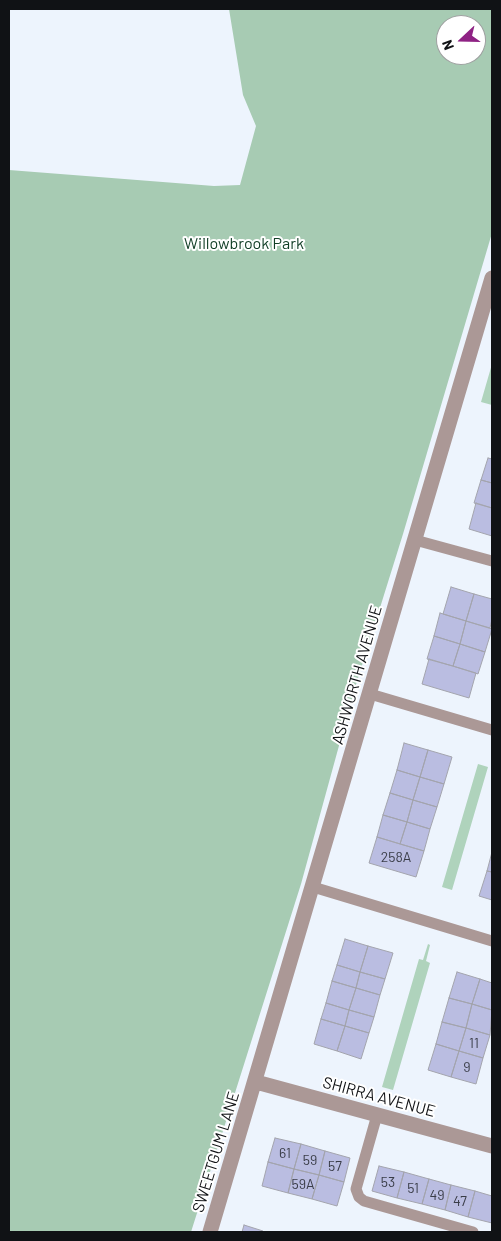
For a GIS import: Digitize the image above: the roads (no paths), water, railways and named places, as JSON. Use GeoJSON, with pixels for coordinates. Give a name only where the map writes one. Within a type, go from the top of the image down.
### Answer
{"type":"FeatureCollection","features":[{"type":"Feature","properties":{"kind":"street","name":"ASHWORTH AVENUE"},"geometry":{"type":"LineString","coordinates":[[256,1082],[492,278]]}},
{"type":"Feature","properties":{"kind":"street","name":"SHIRRA AVENUE"},"geometry":{"type":"LineString","coordinates":[[256,1082],[492,1146]]}},
{"type":"Feature","properties":{"kind":"street","name":"SWEETGUM LANE"},"geometry":{"type":"LineString","coordinates":[[210,1232],[256,1082]]}},
{"type":"Feature","properties":{"kind":"lane"},"geometry":{"type":"LineString","coordinates":[[415,540],[492,561]]}},
{"type":"Feature","properties":{"kind":"lane"},"geometry":{"type":"LineString","coordinates":[[370,694],[492,730]]}},
{"type":"Feature","properties":{"kind":"lane"},"geometry":{"type":"LineString","coordinates":[[313,887],[492,941]]}},
{"type":"Feature","properties":{"kind":"lane"},"geometry":{"type":"LineString","coordinates":[[377,1115],[356,1189],[359,1197],[364,1201],[472,1232]]}},
{"type":"Feature","properties":{"kind":"park label","name":"Willowbrook Park"},"geometry":{"type":"Point","coordinates":[244,244]}}]}
